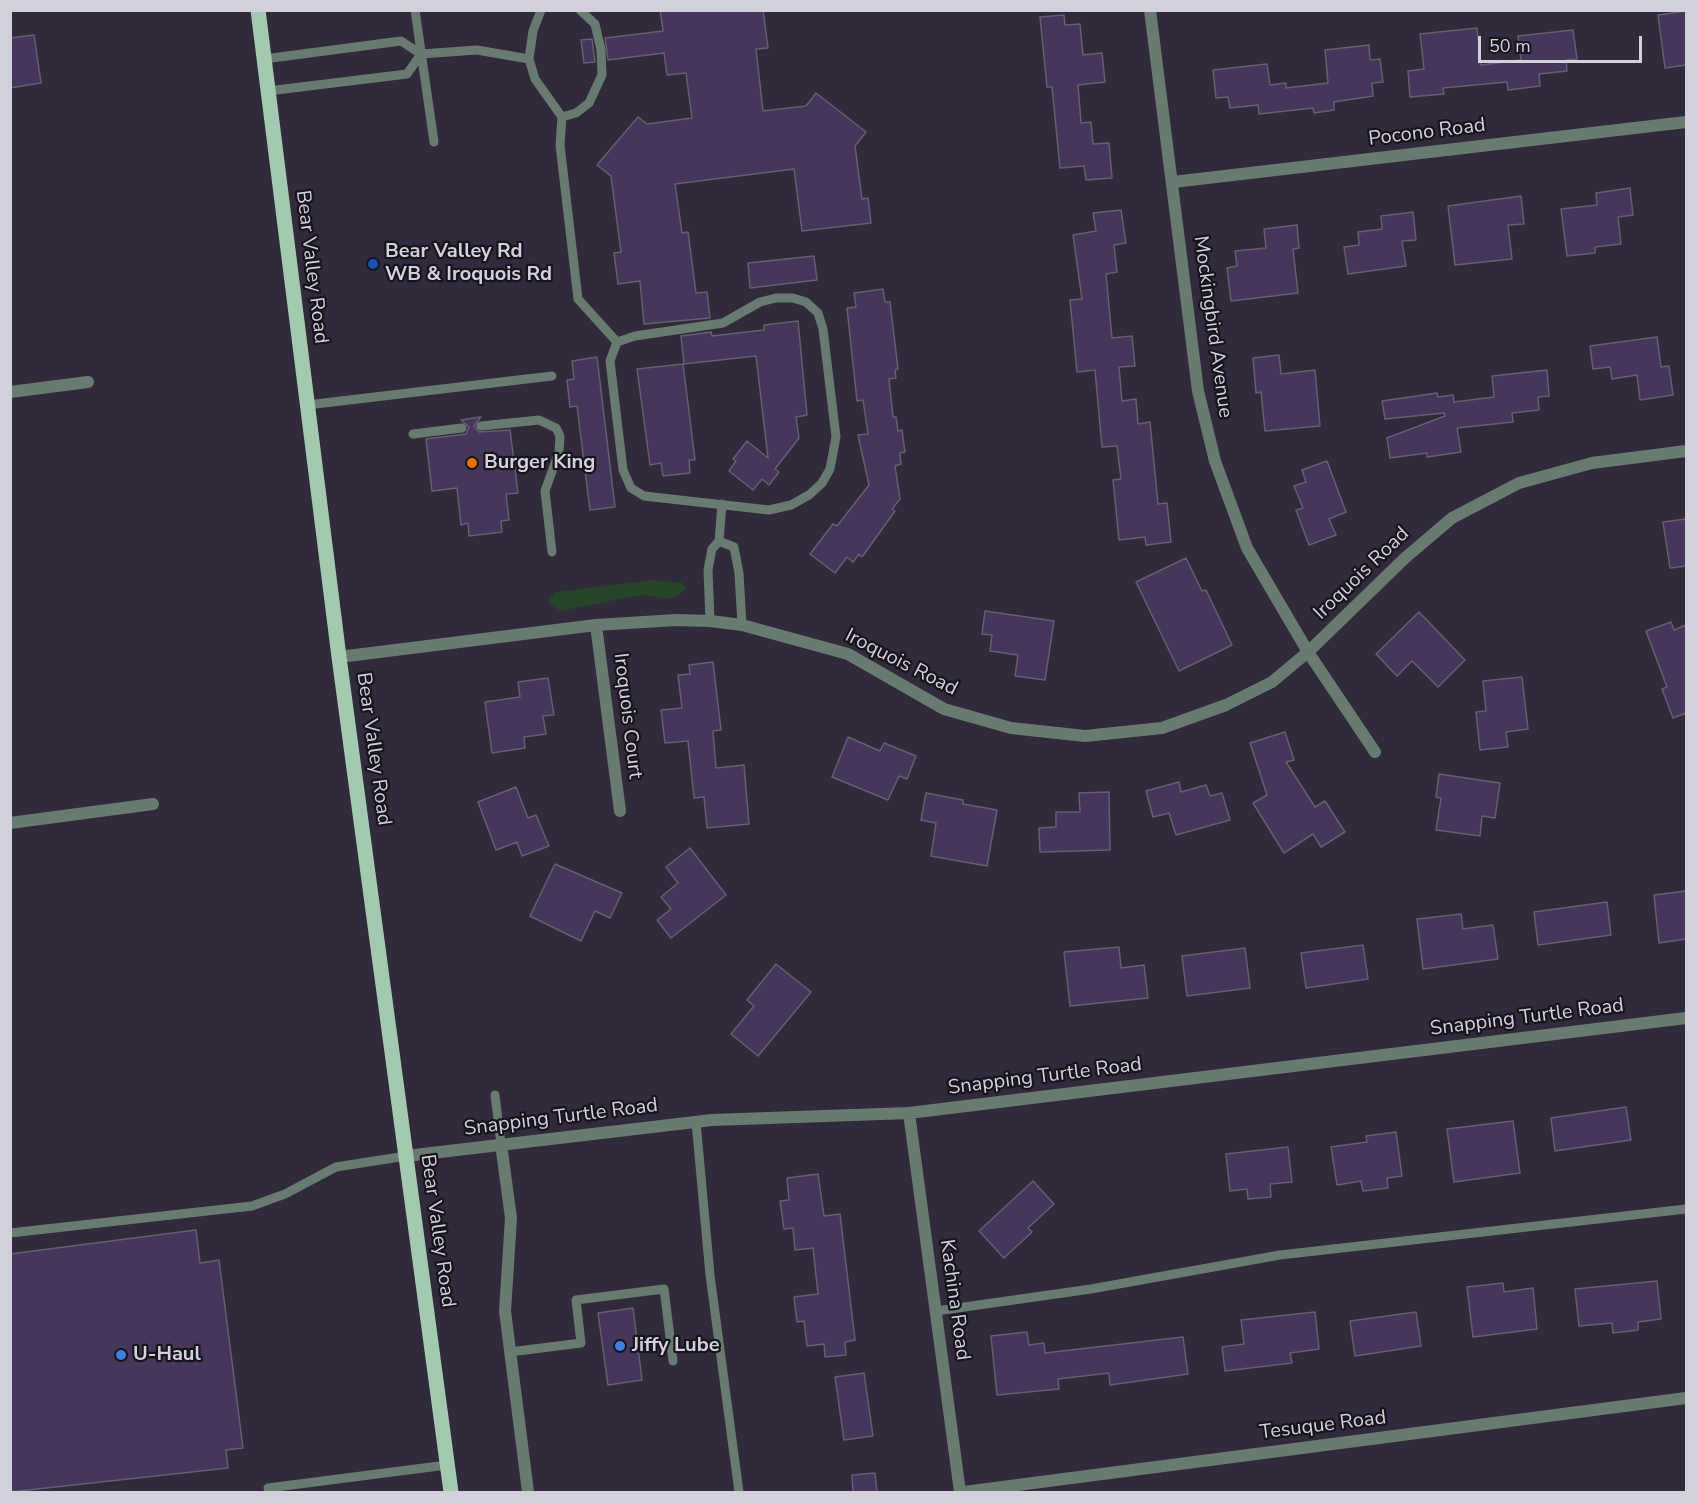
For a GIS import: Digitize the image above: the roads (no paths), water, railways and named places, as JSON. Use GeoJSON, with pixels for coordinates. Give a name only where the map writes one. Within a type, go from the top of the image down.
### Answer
{"type":"FeatureCollection","features":[{"type":"Feature","properties":{"kind":"main road","name":"Bear Valley Road"},"geometry":{"type":"LineString","coordinates":[[258,10],[339,657],[451,1492]]}},
{"type":"Feature","properties":{"kind":"street","name":"Mockingbird Avenue"},"geometry":{"type":"LineString","coordinates":[[1150,10],[1198,391],[1215,461],[1247,548],[1308,652],[1375,752]]}},
{"type":"Feature","properties":{"kind":"street","name":"Pocono Road"},"geometry":{"type":"LineString","coordinates":[[1173,182],[1686,122]]}},
{"type":"Feature","properties":{"kind":"street"},"geometry":{"type":"LineString","coordinates":[[10,393],[88,382]]}},
{"type":"Feature","properties":{"kind":"street","name":"Iroquois Road"},"geometry":{"type":"LineString","coordinates":[[339,657],[596,625],[676,620],[710,621],[742,625],[848,654],[944,709],[1011,728],[1085,736],[1162,728],[1226,705],[1272,681],[1308,652],[1404,558],[1452,518],[1519,483],[1592,463],[1686,451]]}},
{"type":"Feature","properties":{"kind":"street","name":"Iroquois Court"},"geometry":{"type":"LineString","coordinates":[[596,625],[620,811]]}},
{"type":"Feature","properties":{"kind":"street"},"geometry":{"type":"LineString","coordinates":[[10,823],[153,804]]}},
{"type":"Feature","properties":{"kind":"street","name":"Snapping Turtle Road"},"geometry":{"type":"LineString","coordinates":[[406,1156],[696,1122],[909,1113],[1686,1018]]}},
{"type":"Feature","properties":{"kind":"street","name":"Kachina Road"},"geometry":{"type":"LineString","coordinates":[[909,1113],[962,1492]]}},
{"type":"Feature","properties":{"kind":"street"},"geometry":{"type":"LineString","coordinates":[[501,1144],[511,1218],[505,1311],[528,1492]]}},
{"type":"Feature","properties":{"kind":"street","name":"Tesuque Road"},"geometry":{"type":"LineString","coordinates":[[962,1492],[1686,1398]]}},
{"type":"Feature","properties":{"kind":"lane"},"geometry":{"type":"LineString","coordinates":[[415,10],[434,142]]}},
{"type":"Feature","properties":{"kind":"lane"},"geometry":{"type":"LineString","coordinates":[[541,10],[533,31],[529,59],[535,79],[562,117],[560,145],[578,299],[618,342]]}},
{"type":"Feature","properties":{"kind":"lane"},"geometry":{"type":"LineString","coordinates":[[562,117],[576,113],[589,103],[602,75],[601,50],[595,24],[580,10]]}},
{"type":"Feature","properties":{"kind":"lane"},"geometry":{"type":"LineString","coordinates":[[264,59],[401,41],[421,54],[477,50],[529,59]]}},
{"type":"Feature","properties":{"kind":"lane"},"geometry":{"type":"LineString","coordinates":[[268,91],[407,74],[421,54]]}},
{"type":"Feature","properties":{"kind":"lane"},"geometry":{"type":"LineString","coordinates":[[776,298],[793,298],[806,302],[818,313],[823,329],[836,437],[830,469],[822,483],[809,495],[791,505],[769,510],[644,496],[631,488],[622,470],[610,361],[618,342],[635,336],[723,323],[760,302],[776,298]]}},
{"type":"Feature","properties":{"kind":"lane"},"geometry":{"type":"LineString","coordinates":[[307,405],[552,376]]}},
{"type":"Feature","properties":{"kind":"lane"},"geometry":{"type":"LineString","coordinates":[[481,426],[539,420],[556,428],[560,436],[559,452],[545,492],[552,552]]}},
{"type":"Feature","properties":{"kind":"lane"},"geometry":{"type":"LineString","coordinates":[[413,435],[462,428]]}},
{"type":"Feature","properties":{"kind":"lane"},"geometry":{"type":"LineString","coordinates":[[710,621],[708,570],[712,549],[719,541],[723,504]]}},
{"type":"Feature","properties":{"kind":"lane"},"geometry":{"type":"LineString","coordinates":[[719,541],[734,547],[739,573],[742,625]]}},
{"type":"Feature","properties":{"kind":"lane"},"geometry":{"type":"LineString","coordinates":[[495,1095],[501,1144]]}},
{"type":"Feature","properties":{"kind":"lane"},"geometry":{"type":"LineString","coordinates":[[696,1122],[710,1275],[739,1492]]}},
{"type":"Feature","properties":{"kind":"lane"},"geometry":{"type":"LineString","coordinates":[[10,1233],[252,1206],[285,1194],[336,1167],[406,1156]]}},
{"type":"Feature","properties":{"kind":"lane"},"geometry":{"type":"LineString","coordinates":[[936,1311],[1091,1288],[1280,1255],[1686,1209]]}},
{"type":"Feature","properties":{"kind":"lane"},"geometry":{"type":"LineString","coordinates":[[510,1352],[581,1343],[576,1300],[664,1289],[673,1361]]}},
{"type":"Feature","properties":{"kind":"lane"},"geometry":{"type":"LineString","coordinates":[[268,1488],[447,1465]]}},
{"type":"Feature","properties":{"kind":"place","name":"Bear Valley Rd WB & Iroquois Rd"},"geometry":{"type":"Point","coordinates":[373,264]}},
{"type":"Feature","properties":{"kind":"place","name":"Burger King"},"geometry":{"type":"Point","coordinates":[472,463]}},
{"type":"Feature","properties":{"kind":"place","name":"Jiffy Lube"},"geometry":{"type":"Point","coordinates":[620,1346]}},
{"type":"Feature","properties":{"kind":"place","name":"U-Haul"},"geometry":{"type":"Point","coordinates":[121,1355]}}]}
